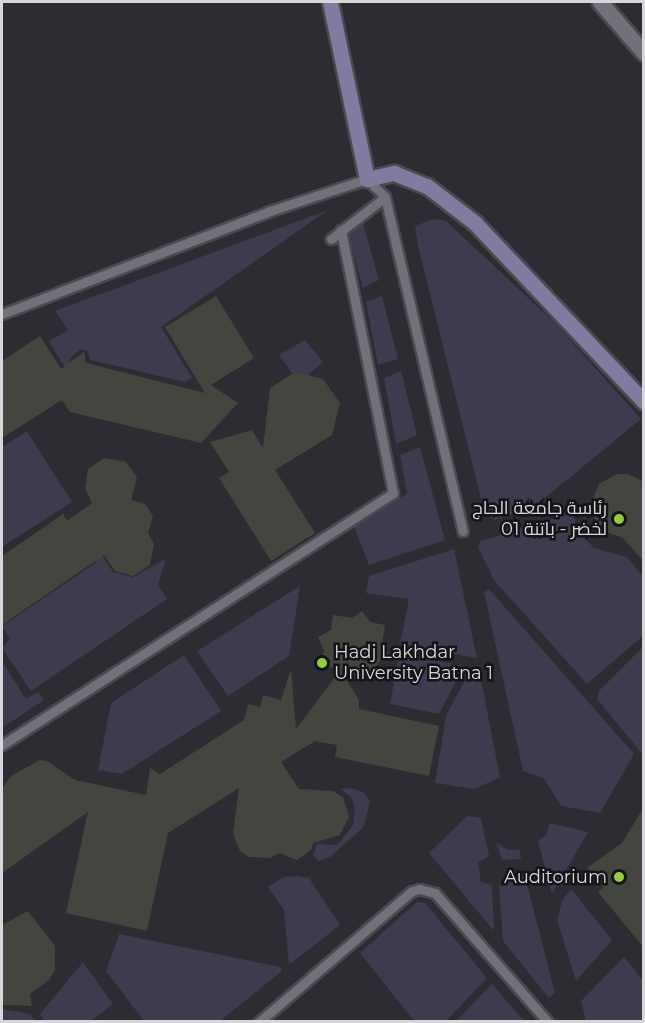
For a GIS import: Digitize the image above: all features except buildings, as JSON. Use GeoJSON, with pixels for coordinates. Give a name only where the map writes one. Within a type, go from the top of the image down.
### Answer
{"type":"FeatureCollection","features":[{"type":"Feature","properties":{"kind":"street"},"geometry":{"type":"LineString","coordinates":[[330,2],[367,179],[394,173],[427,186],[475,223],[644,402]]}},
{"type":"Feature","properties":{"kind":"street"},"geometry":{"type":"LineString","coordinates":[[600,2],[644,53]]}},
{"type":"Feature","properties":{"kind":"lane"},"geometry":{"type":"LineString","coordinates":[[2,314],[270,211],[367,179],[386,197],[463,531]]}},
{"type":"Feature","properties":{"kind":"lane"},"geometry":{"type":"LineString","coordinates":[[331,239],[386,197]]}},
{"type":"Feature","properties":{"kind":"lane"},"geometry":{"type":"LineString","coordinates":[[2,745],[393,493],[341,230]]}},
{"type":"Feature","properties":{"kind":"lane"},"geometry":{"type":"LineString","coordinates":[[259,1022],[412,891],[420,889],[435,893],[548,1022]]}},
{"type":"Feature","properties":{"kind":"shaded area"},"geometry":{"type":"Polygon","coordinates":[[[328,210],[161,327],[192,378],[185,382],[91,360],[87,351],[81,349],[70,358],[69,374],[49,341],[68,330],[55,311],[328,210]]]}},
{"type":"Feature","properties":{"kind":"shaded area"},"geometry":{"type":"Polygon","coordinates":[[[433,219],[446,221],[554,322],[641,419],[534,507],[495,520],[485,515],[418,246],[415,226],[433,219]]]}},
{"type":"Feature","properties":{"kind":"shaded area"},"geometry":{"type":"Polygon","coordinates":[[[363,223],[379,280],[363,288],[348,234],[363,223]]]}},
{"type":"Feature","properties":{"kind":"shaded area"},"geometry":{"type":"Polygon","coordinates":[[[382,296],[398,359],[378,365],[366,302],[382,296]]]}},
{"type":"Feature","properties":{"kind":"shaded area"},"geometry":{"type":"Polygon","coordinates":[[[305,340],[323,362],[308,375],[292,373],[279,355],[305,340]]]}},
{"type":"Feature","properties":{"kind":"shaded area"},"geometry":{"type":"Polygon","coordinates":[[[401,371],[417,435],[396,444],[384,378],[401,371]]]}},
{"type":"Feature","properties":{"kind":"shaded area"},"geometry":{"type":"Polygon","coordinates":[[[27,431],[72,502],[2,547],[2,447],[27,431]]]}},
{"type":"Feature","properties":{"kind":"shaded area"},"geometry":{"type":"Polygon","coordinates":[[[420,447],[445,540],[369,565],[353,524],[407,494],[400,455],[420,447]]]}},
{"type":"Feature","properties":{"kind":"shaded area"},"geometry":{"type":"Polygon","coordinates":[[[572,513],[579,533],[594,548],[627,557],[643,577],[643,636],[587,684],[494,580],[478,547],[481,541],[572,513]]]}},
{"type":"Feature","properties":{"kind":"shaded area"},"geometry":{"type":"Polygon","coordinates":[[[95,544],[113,572],[133,577],[166,559],[158,585],[167,599],[31,691],[2,648],[10,639],[2,626],[97,562],[88,548],[95,544]]]}},
{"type":"Feature","properties":{"kind":"shaded area"},"geometry":{"type":"Polygon","coordinates":[[[454,549],[477,658],[400,644],[409,599],[366,593],[369,576],[454,549]]]}},
{"type":"Feature","properties":{"kind":"shaded area"},"geometry":{"type":"Polygon","coordinates":[[[300,586],[289,656],[228,696],[197,651],[300,586]]]}},
{"type":"Feature","properties":{"kind":"shaded area"},"geometry":{"type":"Polygon","coordinates":[[[489,589],[634,754],[600,813],[561,806],[544,779],[523,771],[484,592],[489,589]]]}},
{"type":"Feature","properties":{"kind":"shaded area"},"geometry":{"type":"Polygon","coordinates":[[[643,647],[643,755],[597,699],[599,691],[643,647]]]}},
{"type":"Feature","properties":{"kind":"shaded area"},"geometry":{"type":"Polygon","coordinates":[[[399,654],[464,666],[439,714],[390,704],[399,654]]]}},
{"type":"Feature","properties":{"kind":"shaded area"},"geometry":{"type":"Polygon","coordinates":[[[184,655],[221,711],[122,774],[98,770],[111,703],[184,655]]]}},
{"type":"Feature","properties":{"kind":"shaded area"},"geometry":{"type":"Polygon","coordinates":[[[2,661],[26,699],[38,692],[44,700],[2,728],[2,661]]]}},
{"type":"Feature","properties":{"kind":"shaded area"},"geometry":{"type":"Polygon","coordinates":[[[471,668],[479,669],[500,777],[475,789],[435,783],[446,716],[471,668]]]}},
{"type":"Feature","properties":{"kind":"shaded area"},"geometry":{"type":"Polygon","coordinates":[[[351,788],[364,793],[370,801],[364,827],[330,857],[318,861],[313,855],[317,844],[337,845],[353,825],[355,808],[351,797],[341,789],[351,788]]]}},
{"type":"Feature","properties":{"kind":"shaded area"},"geometry":{"type":"Polygon","coordinates":[[[467,816],[481,818],[489,856],[478,863],[481,882],[492,885],[494,931],[429,853],[467,816]]]}},
{"type":"Feature","properties":{"kind":"shaded area"},"geometry":{"type":"Polygon","coordinates":[[[550,823],[588,832],[552,894],[538,841],[546,835],[550,823]]]}},
{"type":"Feature","properties":{"kind":"shaded area"},"geometry":{"type":"Polygon","coordinates":[[[496,842],[508,850],[520,850],[521,859],[502,860],[496,842]]]}},
{"type":"Feature","properties":{"kind":"shaded area"},"geometry":{"type":"Polygon","coordinates":[[[524,873],[555,993],[549,998],[503,941],[499,884],[524,873]]]}},
{"type":"Feature","properties":{"kind":"shaded area"},"geometry":{"type":"Polygon","coordinates":[[[284,877],[309,878],[340,925],[289,965],[284,910],[268,887],[284,877]]]}},
{"type":"Feature","properties":{"kind":"shaded area"},"geometry":{"type":"Polygon","coordinates":[[[571,889],[612,940],[576,981],[557,920],[562,901],[571,889]]]}},
{"type":"Feature","properties":{"kind":"shaded area"},"geometry":{"type":"Polygon","coordinates":[[[417,902],[425,903],[487,978],[446,1021],[414,1021],[360,953],[417,902]]]}},
{"type":"Feature","properties":{"kind":"shaded area"},"geometry":{"type":"Polygon","coordinates":[[[119,934],[280,967],[282,971],[220,1021],[144,1021],[106,971],[119,934]]]}},
{"type":"Feature","properties":{"kind":"shaded area"},"geometry":{"type":"Polygon","coordinates":[[[624,957],[643,980],[643,1021],[586,1021],[581,1001],[624,957]]]}},
{"type":"Feature","properties":{"kind":"shaded area"},"geometry":{"type":"Polygon","coordinates":[[[83,962],[113,1004],[91,1021],[45,1021],[40,1014],[83,962]]]}},
{"type":"Feature","properties":{"kind":"shaded area"},"geometry":{"type":"Polygon","coordinates":[[[492,984],[524,1021],[456,1021],[492,984]]]}},
{"type":"Feature","properties":{"kind":"shaded area"},"geometry":{"type":"Polygon","coordinates":[[[2,1009],[30,1014],[35,1021],[2,1021],[2,1009]]]}},
{"type":"Feature","properties":{"kind":"place","name":"رئاسة جامعة الحاج لخضر - باتنة 01"},"geometry":{"type":"Point","coordinates":[619,519]}},
{"type":"Feature","properties":{"kind":"place","name":"Hadj Lakhdar University Batna 1"},"geometry":{"type":"Point","coordinates":[322,663]}},
{"type":"Feature","properties":{"kind":"place","name":"Auditorium"},"geometry":{"type":"Point","coordinates":[619,877]}}]}
